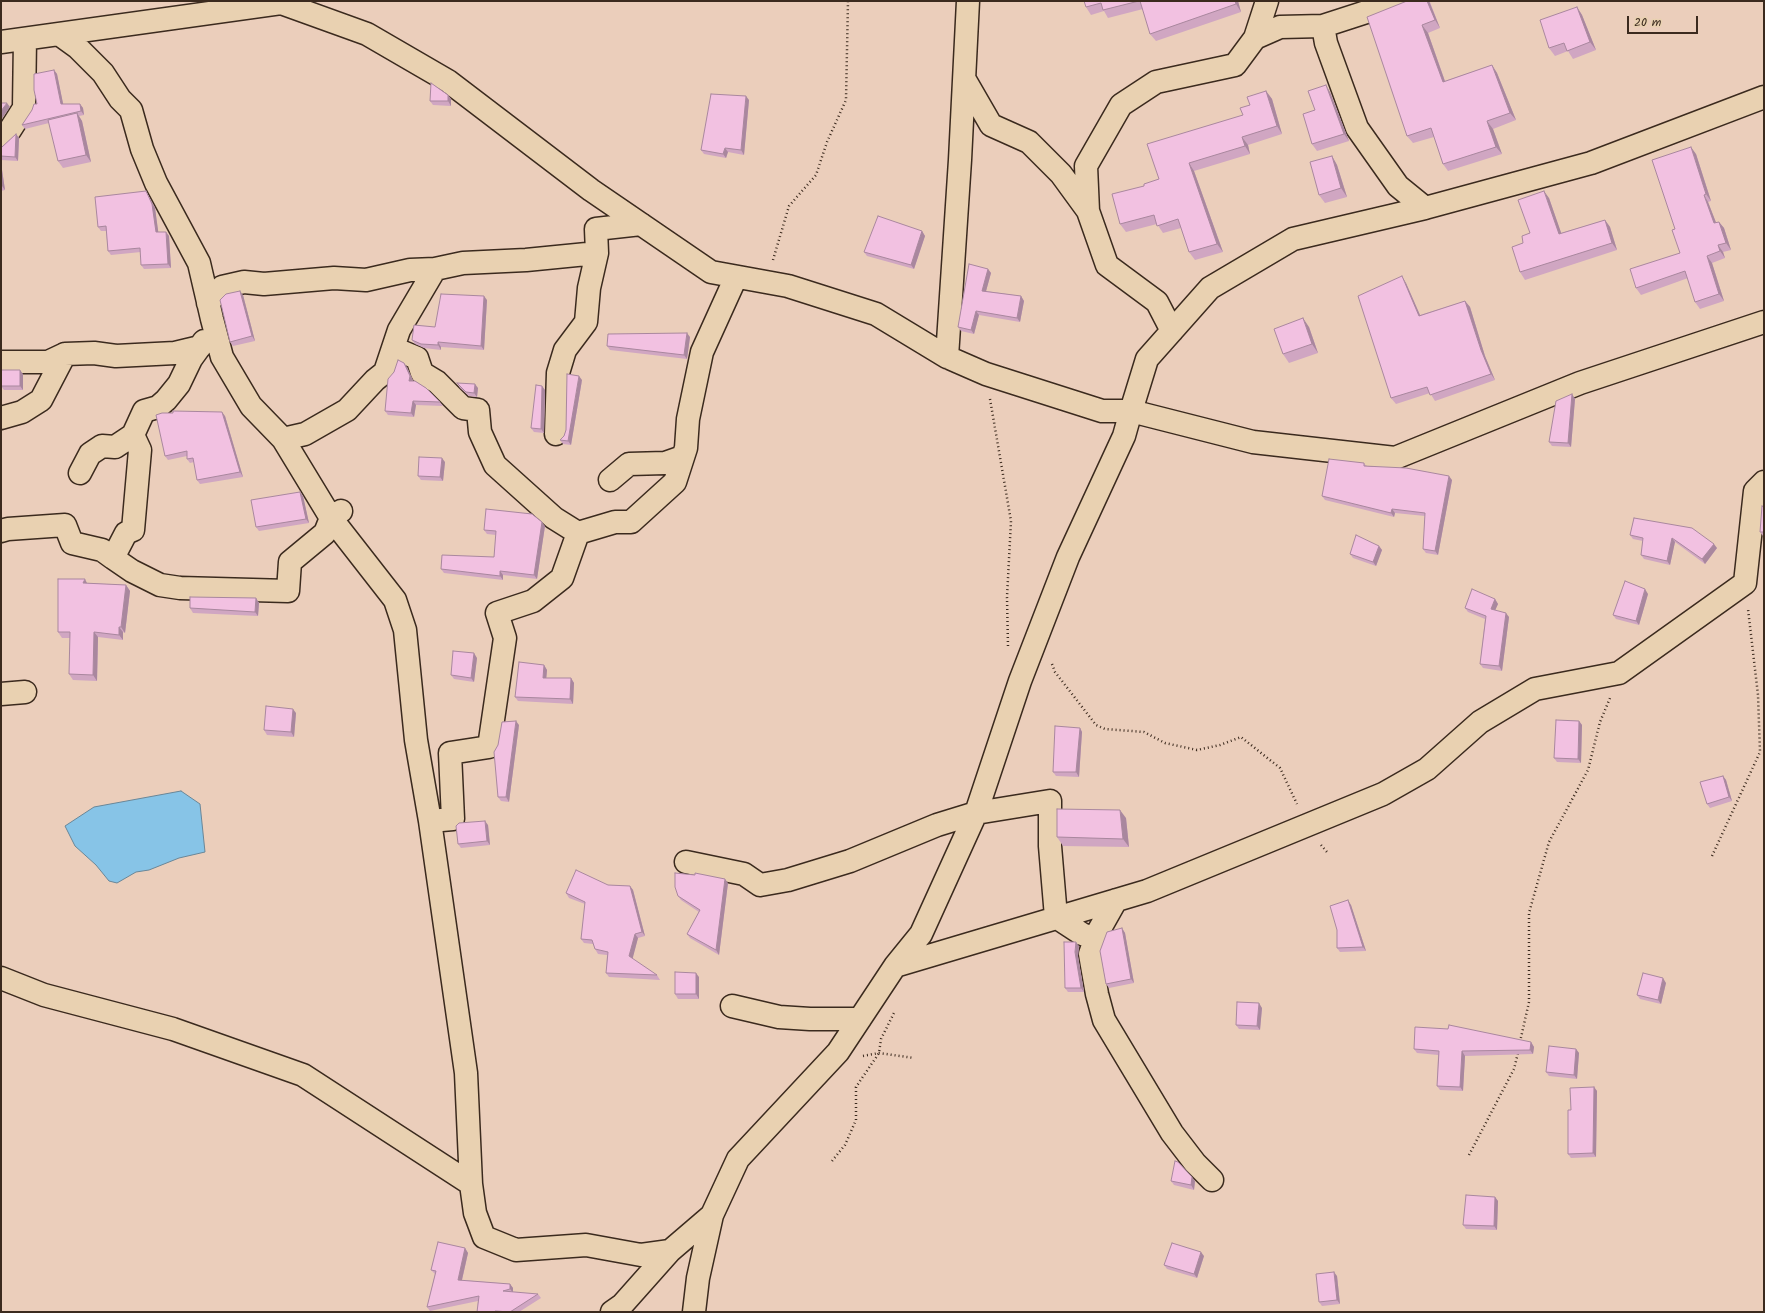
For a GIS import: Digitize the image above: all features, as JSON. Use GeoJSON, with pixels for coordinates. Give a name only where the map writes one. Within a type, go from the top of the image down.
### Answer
{"type":"FeatureCollection","features":[{"type":"Feature","properties":{"kind":"street"},"geometry":{"type":"LineString","coordinates":[[947,357],[965,80],[968,1]]}},
{"type":"Feature","properties":{"kind":"street"},"geometry":{"type":"LineString","coordinates":[[1255,38],[1280,27],[1323,26],[1400,1]]}},
{"type":"Feature","properties":{"kind":"street"},"geometry":{"type":"LineString","coordinates":[[1,42],[284,2],[366,34],[448,81],[591,190],[711,272],[788,286],[876,314],[947,357],[986,374],[1102,411],[1131,411],[1253,442],[1395,458],[1580,383],[1764,322]]}},
{"type":"Feature","properties":{"kind":"street"},"geometry":{"type":"LineString","coordinates":[[1088,211],[1086,166],[1121,105],[1156,82],[1234,65],[1255,38],[1267,3]]}},
{"type":"Feature","properties":{"kind":"street"},"geometry":{"type":"LineString","coordinates":[[1267,3],[1280,27]]}},
{"type":"Feature","properties":{"kind":"street"},"geometry":{"type":"LineString","coordinates":[[1323,26],[1326,43],[1357,128],[1398,186],[1425,208]]}},
{"type":"Feature","properties":{"kind":"street"},"geometry":{"type":"LineString","coordinates":[[59,34],[77,47],[103,73],[120,99],[131,110],[142,149],[156,183],[199,263],[222,357],[251,406],[283,439],[395,600],[405,630],[416,740],[430,821],[466,1073],[471,1184],[475,1213],[484,1237],[516,1250],[586,1246],[641,1255],[670,1251]]}},
{"type":"Feature","properties":{"kind":"street"},"geometry":{"type":"LineString","coordinates":[[1,140],[10,130],[24,108],[25,39]]}},
{"type":"Feature","properties":{"kind":"street"},"geometry":{"type":"LineString","coordinates":[[965,80],[991,125],[1029,142],[1061,174],[1088,211],[1107,265],[1157,302],[1172,331]]}},
{"type":"Feature","properties":{"kind":"street"},"geometry":{"type":"LineString","coordinates":[[694,1312],[698,1278],[712,1215],[738,1159],[838,1052],[895,966],[921,934],[976,813],[1020,681],[1068,557],[1124,436],[1147,359],[1210,288],[1292,239],[1425,208],[1591,163],[1764,97]]}},
{"type":"Feature","properties":{"kind":"street"},"geometry":{"type":"LineString","coordinates":[[556,434],[558,374],[565,350],[586,322],[589,288],[597,253],[596,229],[641,224]]}},
{"type":"Feature","properties":{"kind":"street"},"geometry":{"type":"LineString","coordinates":[[80,473],[90,454],[102,446],[115,447],[133,435],[144,411],[158,407],[180,384],[191,358],[205,340],[210,311],[222,287],[244,282],[264,284],[334,278],[366,280],[410,270],[435,269],[463,263],[526,260],[597,253]]}},
{"type":"Feature","properties":{"kind":"street"},"geometry":{"type":"LineString","coordinates":[[199,263],[232,285]]}},
{"type":"Feature","properties":{"kind":"street"},"geometry":{"type":"LineString","coordinates":[[283,439],[305,434],[347,410],[375,380],[385,372],[399,330],[435,269]]}},
{"type":"Feature","properties":{"kind":"street"},"geometry":{"type":"LineString","coordinates":[[393,348],[417,358],[422,373],[437,382],[463,408],[478,410],[480,432],[496,465],[554,518],[578,533],[615,522],[631,522],[674,482],[686,448],[688,419],[702,352],[736,276]]}},
{"type":"Feature","properties":{"kind":"street"},"geometry":{"type":"LineString","coordinates":[[1,362],[48,362],[65,354],[116,356],[175,353],[200,347]]}},
{"type":"Feature","properties":{"kind":"street"},"geometry":{"type":"LineString","coordinates":[[1,418],[22,412],[41,400],[65,354]]}},
{"type":"Feature","properties":{"kind":"street"},"geometry":{"type":"LineString","coordinates":[[113,558],[126,534],[133,530],[140,450],[133,435]]}},
{"type":"Feature","properties":{"kind":"street"},"geometry":{"type":"LineString","coordinates":[[610,480],[629,464],[665,463],[682,457]]}},
{"type":"Feature","properties":{"kind":"street"},"geometry":{"type":"LineString","coordinates":[[895,966],[1147,891],[1383,794],[1427,769],[1480,722],[1535,689],[1620,673],[1745,583],[1755,491],[1764,482]]}},
{"type":"Feature","properties":{"kind":"street"},"geometry":{"type":"LineString","coordinates":[[1,531],[8,529],[65,525],[72,543],[102,550],[132,571],[160,585],[186,588],[288,591],[290,562],[325,533],[336,514]]}},
{"type":"Feature","properties":{"kind":"street"},"geometry":{"type":"LineString","coordinates":[[430,821],[453,819],[450,753],[489,746],[505,638],[497,613],[533,601],[562,578],[578,533]]}},
{"type":"Feature","properties":{"kind":"street"},"geometry":{"type":"LineString","coordinates":[[1,694],[25,692]]}},
{"type":"Feature","properties":{"kind":"street"},"geometry":{"type":"LineString","coordinates":[[686,862],[744,874],[760,885],[788,880],[850,861],[937,825],[976,813],[1050,801],[1050,846],[1056,917]]}},
{"type":"Feature","properties":{"kind":"street"},"geometry":{"type":"LineString","coordinates":[[1116,900],[1090,954],[1097,994],[1104,1020],[1172,1133],[1195,1163],[1212,1180]]}},
{"type":"Feature","properties":{"kind":"street"},"geometry":{"type":"LineString","coordinates":[[1056,917],[1082,934],[1096,939]]}},
{"type":"Feature","properties":{"kind":"street"},"geometry":{"type":"LineString","coordinates":[[1,978],[44,995],[173,1029],[303,1075],[471,1184]]}},
{"type":"Feature","properties":{"kind":"street"},"geometry":{"type":"LineString","coordinates":[[732,1006],[780,1016],[810,1019],[860,1019]]}},
{"type":"Feature","properties":{"kind":"street"},"geometry":{"type":"LineString","coordinates":[[612,1312],[622,1305],[670,1251],[712,1215]]}},
{"type":"Feature","properties":{"kind":"path"},"geometry":{"type":"LineString","coordinates":[[766,282],[789,206],[816,175],[827,142],[846,100],[848,1]]}},
{"type":"Feature","properties":{"kind":"path"},"geometry":{"type":"LineString","coordinates":[[986,374],[1010,521],[1007,596],[1009,653]]}},
{"type":"Feature","properties":{"kind":"path"},"geometry":{"type":"LineString","coordinates":[[1712,856],[1760,752],[1758,695],[1745,583]]}},
{"type":"Feature","properties":{"kind":"path"},"geometry":{"type":"LineString","coordinates":[[1039,634],[1055,672],[1096,725],[1105,729],[1144,732],[1165,743],[1197,750],[1220,745],[1241,737],[1280,768],[1307,824],[1327,852]]}},
{"type":"Feature","properties":{"kind":"path"},"geometry":{"type":"LineString","coordinates":[[1469,1155],[1514,1069],[1529,1002],[1529,913],[1549,842],[1588,770],[1600,722],[1620,673]]}},
{"type":"Feature","properties":{"kind":"path"},"geometry":{"type":"LineString","coordinates":[[832,1161],[845,1145],[856,1120],[856,1087],[879,1053],[881,1040],[897,1007]]}},
{"type":"Feature","properties":{"kind":"path"},"geometry":{"type":"LineString","coordinates":[[838,1052],[859,1056],[879,1053],[914,1058]]}},
{"type":"Feature","properties":{"kind":"water"},"geometry":{"type":"Polygon","coordinates":[[[181,791],[200,804],[205,852],[179,858],[149,870],[136,872],[117,883],[109,881],[96,865],[75,846],[65,826],[94,807],[181,791]]]}},
{"type":"Feature","properties":{"kind":"building"},"geometry":{"type":"Polygon","coordinates":[[[1084,1],[1139,1],[1103,10],[1101,3],[1086,7],[1084,1]]]}},
{"type":"Feature","properties":{"kind":"building"},"geometry":{"type":"Polygon","coordinates":[[[1140,1],[1235,1],[1236,4],[1150,34],[1140,1]]]}},
{"type":"Feature","properties":{"kind":"building"},"geometry":{"type":"Polygon","coordinates":[[[1407,1],[1427,1],[1435,20],[1422,25],[1443,82],[1492,65],[1510,113],[1487,121],[1496,147],[1443,164],[1431,128],[1407,136],[1367,17],[1407,1]]]}},
{"type":"Feature","properties":{"kind":"building"},"geometry":{"type":"Polygon","coordinates":[[[1577,7],[1590,42],[1567,51],[1564,43],[1549,48],[1540,20],[1577,7]]]}},
{"type":"Feature","properties":{"kind":"building"},"geometry":{"type":"Polygon","coordinates":[[[54,70],[61,104],[80,104],[81,111],[22,125],[32,110],[34,104],[37,104],[34,90],[34,74],[54,70]]]}},
{"type":"Feature","properties":{"kind":"building"},"geometry":{"type":"Polygon","coordinates":[[[431,83],[448,95],[448,101],[430,101],[431,83]]]}},
{"type":"Feature","properties":{"kind":"building"},"geometry":{"type":"Polygon","coordinates":[[[1326,85],[1344,134],[1312,144],[1303,114],[1315,110],[1308,91],[1326,85]]]}},
{"type":"Feature","properties":{"kind":"building"},"geometry":{"type":"Polygon","coordinates":[[[1266,91],[1277,126],[1242,137],[1245,146],[1189,163],[1217,244],[1189,252],[1178,219],[1157,226],[1154,215],[1120,224],[1112,194],[1144,186],[1144,184],[1159,179],[1147,144],[1243,115],[1240,108],[1250,105],[1247,97],[1266,91]]]}},
{"type":"Feature","properties":{"kind":"building"},"geometry":{"type":"Polygon","coordinates":[[[711,94],[746,96],[741,150],[725,148],[723,154],[701,150],[711,94]]]}},
{"type":"Feature","properties":{"kind":"building"},"geometry":{"type":"Polygon","coordinates":[[[1,103],[7,103],[1,111],[1,103]]]}},
{"type":"Feature","properties":{"kind":"building"},"geometry":{"type":"Polygon","coordinates":[[[77,113],[86,155],[58,161],[48,120],[77,113]]]}},
{"type":"Feature","properties":{"kind":"building"},"geometry":{"type":"Polygon","coordinates":[[[16,134],[15,157],[1,156],[1,148],[16,134]]]}},
{"type":"Feature","properties":{"kind":"building"},"geometry":{"type":"Polygon","coordinates":[[[1691,147],[1706,194],[1704,195],[1714,223],[1719,222],[1726,243],[1718,245],[1720,251],[1707,256],[1719,294],[1695,302],[1685,271],[1636,288],[1630,269],[1680,253],[1672,230],[1675,229],[1652,160],[1691,147]]]}},
{"type":"Feature","properties":{"kind":"building"},"geometry":{"type":"Polygon","coordinates":[[[1332,156],[1341,188],[1319,195],[1310,162],[1332,156]]]}},
{"type":"Feature","properties":{"kind":"building"},"geometry":{"type":"Polygon","coordinates":[[[146,191],[152,204],[156,232],[166,232],[168,264],[141,265],[140,248],[108,251],[106,226],[98,227],[95,197],[146,191]]]}},
{"type":"Feature","properties":{"kind":"building"},"geometry":{"type":"Polygon","coordinates":[[[1544,191],[1559,234],[1605,220],[1612,243],[1520,272],[1512,247],[1523,243],[1522,236],[1530,233],[1518,200],[1544,191]]]}},
{"type":"Feature","properties":{"kind":"building"},"geometry":{"type":"Polygon","coordinates":[[[878,216],[922,231],[911,265],[864,252],[878,216]]]}},
{"type":"Feature","properties":{"kind":"building"},"geometry":{"type":"Polygon","coordinates":[[[969,264],[988,269],[982,291],[1021,296],[1017,318],[976,311],[971,330],[958,327],[969,264]]]}},
{"type":"Feature","properties":{"kind":"building"},"geometry":{"type":"Polygon","coordinates":[[[1402,276],[1419,316],[1465,301],[1481,350],[1491,374],[1430,395],[1427,387],[1391,398],[1358,296],[1402,276]]]}},
{"type":"Feature","properties":{"kind":"building"},"geometry":{"type":"Polygon","coordinates":[[[240,291],[252,336],[230,342],[220,300],[226,294],[240,291]]]}},
{"type":"Feature","properties":{"kind":"building"},"geometry":{"type":"Polygon","coordinates":[[[441,294],[484,296],[481,346],[438,342],[438,345],[421,344],[412,340],[414,325],[435,327],[441,294]]]}},
{"type":"Feature","properties":{"kind":"building"},"geometry":{"type":"Polygon","coordinates":[[[1303,318],[1312,344],[1283,354],[1274,329],[1303,318]]]}},
{"type":"Feature","properties":{"kind":"building"},"geometry":{"type":"Polygon","coordinates":[[[687,333],[684,355],[607,346],[608,334],[687,333]]]}},
{"type":"Feature","properties":{"kind":"building"},"geometry":{"type":"Polygon","coordinates":[[[398,360],[404,363],[410,376],[409,381],[415,381],[426,388],[440,402],[413,401],[411,413],[385,411],[388,379],[394,372],[398,360]]]}},
{"type":"Feature","properties":{"kind":"building"},"geometry":{"type":"Polygon","coordinates":[[[1,370],[20,370],[20,386],[1,386],[1,370]]]}},
{"type":"Feature","properties":{"kind":"building"},"geometry":{"type":"Polygon","coordinates":[[[567,374],[579,376],[568,441],[560,440],[564,436],[566,430],[567,374]]]}},
{"type":"Feature","properties":{"kind":"building"},"geometry":{"type":"Polygon","coordinates":[[[457,383],[475,384],[474,393],[466,392],[457,383]]]}},
{"type":"Feature","properties":{"kind":"building"},"geometry":{"type":"Polygon","coordinates":[[[536,385],[542,386],[541,429],[531,428],[536,385]]]}},
{"type":"Feature","properties":{"kind":"building"},"geometry":{"type":"Polygon","coordinates":[[[1572,394],[1568,443],[1549,442],[1556,401],[1572,394]]]}},
{"type":"Feature","properties":{"kind":"building"},"geometry":{"type":"Polygon","coordinates":[[[173,411],[222,412],[240,472],[197,480],[193,458],[187,459],[187,451],[165,456],[156,415],[162,413],[173,413],[173,411]]]}},
{"type":"Feature","properties":{"kind":"building"},"geometry":{"type":"Polygon","coordinates":[[[419,457],[442,458],[440,477],[418,476],[419,457]]]}},
{"type":"Feature","properties":{"kind":"building"},"geometry":{"type":"Polygon","coordinates":[[[1329,459],[1364,463],[1364,466],[1406,468],[1449,476],[1435,551],[1423,549],[1425,513],[1392,509],[1391,513],[1322,496],[1329,459]]]}},
{"type":"Feature","properties":{"kind":"building"},"geometry":{"type":"Polygon","coordinates":[[[300,492],[306,519],[256,527],[251,500],[300,492]]]}},
{"type":"Feature","properties":{"kind":"building"},"geometry":{"type":"Polygon","coordinates":[[[1762,506],[1764,507],[1764,532],[1760,532],[1762,506]]]}},
{"type":"Feature","properties":{"kind":"building"},"geometry":{"type":"Polygon","coordinates":[[[486,509],[532,514],[542,522],[534,575],[500,571],[500,576],[441,569],[442,555],[494,557],[496,531],[484,530],[486,509]]]}},
{"type":"Feature","properties":{"kind":"building"},"geometry":{"type":"Polygon","coordinates":[[[1634,518],[1692,528],[1714,544],[1702,559],[1672,538],[1667,561],[1641,555],[1643,538],[1630,535],[1634,518]]]}},
{"type":"Feature","properties":{"kind":"building"},"geometry":{"type":"Polygon","coordinates":[[[1356,535],[1379,546],[1373,562],[1350,554],[1356,535]]]}},
{"type":"Feature","properties":{"kind":"building"},"geometry":{"type":"Polygon","coordinates":[[[58,579],[85,579],[83,583],[126,585],[119,635],[94,632],[93,675],[69,674],[70,632],[58,632],[58,579]]]}},
{"type":"Feature","properties":{"kind":"building"},"geometry":{"type":"Polygon","coordinates":[[[1625,581],[1645,589],[1636,621],[1613,615],[1625,581]]]}},
{"type":"Feature","properties":{"kind":"building"},"geometry":{"type":"Polygon","coordinates":[[[1472,589],[1495,599],[1491,609],[1506,613],[1499,666],[1480,664],[1486,616],[1465,608],[1472,589]]]}},
{"type":"Feature","properties":{"kind":"building"},"geometry":{"type":"Polygon","coordinates":[[[190,597],[256,598],[255,612],[190,608],[190,597]]]}},
{"type":"Feature","properties":{"kind":"building"},"geometry":{"type":"Polygon","coordinates":[[[453,651],[474,653],[471,678],[451,675],[453,651]]]}},
{"type":"Feature","properties":{"kind":"building"},"geometry":{"type":"Polygon","coordinates":[[[519,662],[544,665],[543,678],[571,678],[570,699],[515,697],[519,662]]]}},
{"type":"Feature","properties":{"kind":"building"},"geometry":{"type":"Polygon","coordinates":[[[266,706],[293,709],[291,732],[264,730],[266,706]]]}},
{"type":"Feature","properties":{"kind":"building"},"geometry":{"type":"Polygon","coordinates":[[[1556,720],[1579,721],[1578,759],[1554,758],[1556,720]]]}},
{"type":"Feature","properties":{"kind":"building"},"geometry":{"type":"Polygon","coordinates":[[[516,721],[506,797],[498,797],[494,752],[498,745],[502,722],[516,721]]]}},
{"type":"Feature","properties":{"kind":"building"},"geometry":{"type":"Polygon","coordinates":[[[1055,726],[1080,728],[1076,772],[1053,772],[1055,726]]]}},
{"type":"Feature","properties":{"kind":"building"},"geometry":{"type":"Polygon","coordinates":[[[1723,776],[1729,797],[1707,804],[1700,782],[1723,776]]]}},
{"type":"Feature","properties":{"kind":"building"},"geometry":{"type":"Polygon","coordinates":[[[1057,809],[1120,810],[1123,839],[1057,837],[1057,809]]]}},
{"type":"Feature","properties":{"kind":"building"},"geometry":{"type":"Polygon","coordinates":[[[485,821],[487,841],[458,844],[456,826],[459,823],[485,821]]]}},
{"type":"Feature","properties":{"kind":"building"},"geometry":{"type":"Polygon","coordinates":[[[576,870],[608,885],[630,886],[642,932],[635,934],[629,956],[657,975],[606,973],[608,952],[595,949],[592,940],[581,939],[585,902],[566,893],[576,870]]]}},
{"type":"Feature","properties":{"kind":"building"},"geometry":{"type":"Polygon","coordinates":[[[675,873],[695,875],[695,873],[725,879],[716,950],[687,934],[700,910],[678,896],[675,887],[675,873]]]}},
{"type":"Feature","properties":{"kind":"building"},"geometry":{"type":"Polygon","coordinates":[[[1348,900],[1363,947],[1337,948],[1337,930],[1330,906],[1348,900]]]}},
{"type":"Feature","properties":{"kind":"building"},"geometry":{"type":"Polygon","coordinates":[[[1122,928],[1131,979],[1106,984],[1100,951],[1107,932],[1122,928]]]}},
{"type":"Feature","properties":{"kind":"building"},"geometry":{"type":"Polygon","coordinates":[[[1064,942],[1076,942],[1075,952],[1081,988],[1065,988],[1064,942]]]}},
{"type":"Feature","properties":{"kind":"building"},"geometry":{"type":"Polygon","coordinates":[[[675,972],[696,973],[696,994],[675,994],[675,972]]]}},
{"type":"Feature","properties":{"kind":"building"},"geometry":{"type":"Polygon","coordinates":[[[1643,973],[1663,978],[1658,1000],[1637,995],[1643,973]]]}},
{"type":"Feature","properties":{"kind":"building"},"geometry":{"type":"Polygon","coordinates":[[[1237,1002],[1259,1003],[1257,1026],[1236,1025],[1237,1002]]]}},
{"type":"Feature","properties":{"kind":"building"},"geometry":{"type":"Polygon","coordinates":[[[1449,1025],[1531,1042],[1530,1050],[1462,1051],[1460,1087],[1437,1086],[1439,1051],[1414,1049],[1415,1027],[1448,1029],[1449,1025]]]}},
{"type":"Feature","properties":{"kind":"building"},"geometry":{"type":"Polygon","coordinates":[[[1549,1046],[1576,1049],[1574,1075],[1546,1072],[1549,1046]]]}},
{"type":"Feature","properties":{"kind":"building"},"geometry":{"type":"Polygon","coordinates":[[[1594,1087],[1593,1153],[1568,1154],[1568,1110],[1571,1110],[1570,1088],[1594,1087]]]}},
{"type":"Feature","properties":{"kind":"building"},"geometry":{"type":"Polygon","coordinates":[[[1175,1161],[1178,1162],[1192,1177],[1191,1185],[1171,1181],[1175,1161]]]}},
{"type":"Feature","properties":{"kind":"building"},"geometry":{"type":"Polygon","coordinates":[[[1466,1195],[1495,1197],[1494,1226],[1463,1225],[1466,1195]]]}},
{"type":"Feature","properties":{"kind":"building"},"geometry":{"type":"Polygon","coordinates":[[[438,1242],[465,1248],[458,1280],[510,1284],[510,1289],[503,1291],[538,1294],[510,1312],[477,1312],[479,1296],[427,1307],[436,1271],[431,1270],[438,1242]]]}},
{"type":"Feature","properties":{"kind":"building"},"geometry":{"type":"Polygon","coordinates":[[[1172,1243],[1201,1252],[1194,1274],[1164,1265],[1172,1243]]]}},
{"type":"Feature","properties":{"kind":"building"},"geometry":{"type":"Polygon","coordinates":[[[1334,1272],[1337,1300],[1319,1302],[1316,1274],[1334,1272]]]}}]}
